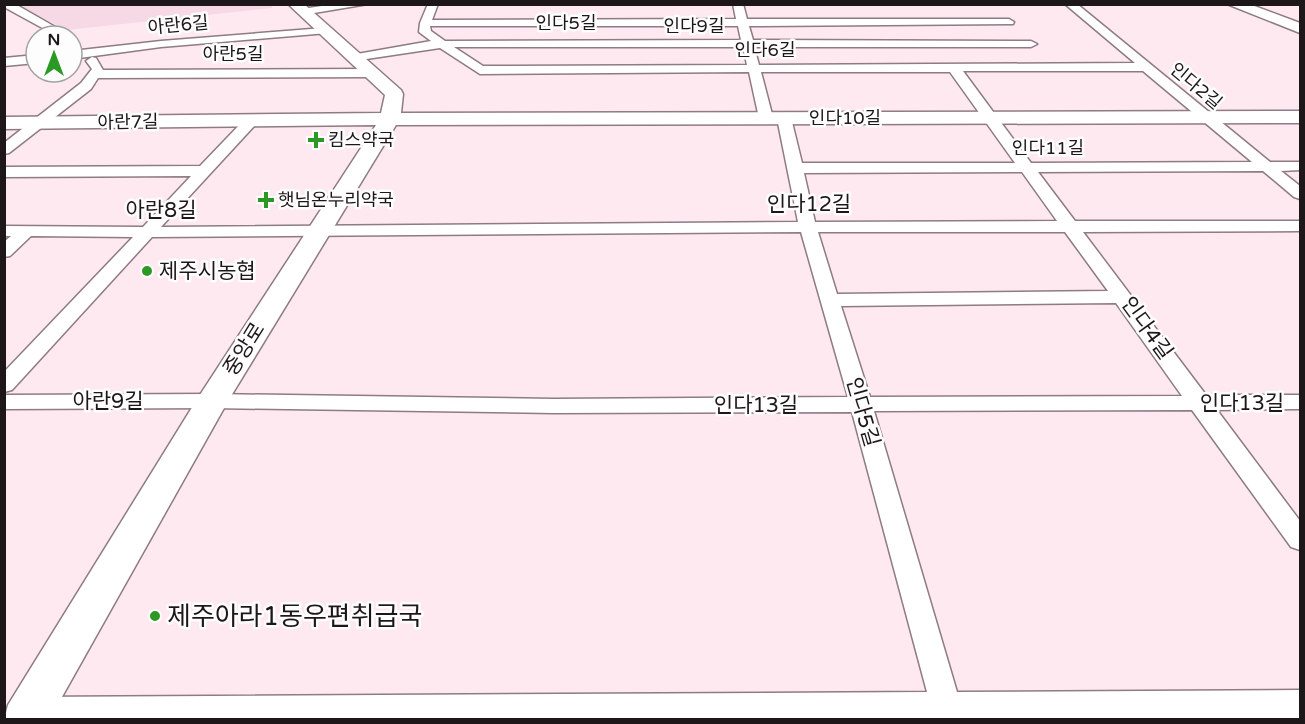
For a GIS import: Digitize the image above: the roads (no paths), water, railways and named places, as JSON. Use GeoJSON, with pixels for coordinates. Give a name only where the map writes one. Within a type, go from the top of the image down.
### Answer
{"type":"FeatureCollection","features":[{"type":"Feature","properties":{"kind":"street"},"geometry":{"type":"LineString","coordinates":[[6,4],[43,24]]}},
{"type":"Feature","properties":{"kind":"street"},"geometry":{"type":"LineString","coordinates":[[299,8],[363,4]]}},
{"type":"Feature","properties":{"kind":"street"},"geometry":{"type":"LineString","coordinates":[[425,23],[433,4]]}},
{"type":"Feature","properties":{"kind":"street","name":"인다5길"},"geometry":{"type":"LineString","coordinates":[[738,4],[753,68],[795,168],[808,227],[946,706]]}},
{"type":"Feature","properties":{"kind":"street","name":"인다2길"},"geometry":{"type":"LineString","coordinates":[[1070,4],[1300,195]]}},
{"type":"Feature","properties":{"kind":"street"},"geometry":{"type":"LineString","coordinates":[[1234,4],[1300,28]]}},
{"type":"Feature","properties":{"kind":"street"},"geometry":{"type":"LineString","coordinates":[[299,8],[394,94],[390,119]]}},
{"type":"Feature","properties":{"kind":"street"},"geometry":{"type":"LineString","coordinates":[[997,10],[1058,67]]}},
{"type":"Feature","properties":{"kind":"street","name":"인다5길"},"geometry":{"type":"LineString","coordinates":[[425,23],[1009,22]]}},
{"type":"Feature","properties":{"kind":"street","name":"인다6길"},"geometry":{"type":"LineString","coordinates":[[425,23],[425,32],[480,70],[1145,67]]}},
{"type":"Feature","properties":{"kind":"street","name":"아란6길"},"geometry":{"type":"LineString","coordinates":[[84,53],[161,44],[324,32]]}},
{"type":"Feature","properties":{"kind":"street","name":"인다9길"},"geometry":{"type":"LineString","coordinates":[[364,66],[442,44],[1031,44]]}},
{"type":"Feature","properties":{"kind":"street"},"geometry":{"type":"LineString","coordinates":[[4,150],[41,123],[97,74],[98,69],[84,47]]}},
{"type":"Feature","properties":{"kind":"street"},"geometry":{"type":"LineString","coordinates":[[4,62],[24,60]]}},
{"type":"Feature","properties":{"kind":"street","name":"아란5길"},"geometry":{"type":"LineString","coordinates":[[97,74],[364,66]]}},
{"type":"Feature","properties":{"kind":"street","name":"인다4길"},"geometry":{"type":"LineString","coordinates":[[953,67],[1202,403],[1300,540]]}},
{"type":"Feature","properties":{"kind":"street","name":"인다10길"},"geometry":{"type":"LineString","coordinates":[[390,119],[1300,117]]}},
{"type":"Feature","properties":{"kind":"street","name":"아란7길"},"geometry":{"type":"LineString","coordinates":[[4,123],[390,119]]}},
{"type":"Feature","properties":{"kind":"street","name":"중앙로"},"geometry":{"type":"LineString","coordinates":[[27,715],[212,401],[390,119]]}},
{"type":"Feature","properties":{"kind":"street"},"geometry":{"type":"LineString","coordinates":[[4,385],[252,120]]}},
{"type":"Feature","properties":{"kind":"street","name":"인다11길"},"geometry":{"type":"LineString","coordinates":[[795,168],[1300,166]]}},
{"type":"Feature","properties":{"kind":"street"},"geometry":{"type":"LineString","coordinates":[[4,172],[206,171]]}},
{"type":"Feature","properties":{"kind":"street","name":"인다12길"},"geometry":{"type":"LineString","coordinates":[[318,231],[1300,226]]}},
{"type":"Feature","properties":{"kind":"street","name":"아란8길"},"geometry":{"type":"LineString","coordinates":[[4,231],[318,231]]}},
{"type":"Feature","properties":{"kind":"street"},"geometry":{"type":"LineString","coordinates":[[4,252],[27,231]]}},
{"type":"Feature","properties":{"kind":"street"},"geometry":{"type":"LineString","coordinates":[[830,300],[1123,297]]}},
{"type":"Feature","properties":{"kind":"street","name":"아란9길"},"geometry":{"type":"LineString","coordinates":[[4,402],[212,401]]}},
{"type":"Feature","properties":{"kind":"street","name":"인다13길"},"geometry":{"type":"LineString","coordinates":[[212,401],[554,406],[1300,402]]}},
{"type":"Feature","properties":{"kind":"street"},"geometry":{"type":"LineString","coordinates":[[27,715],[491,714],[946,706],[1300,704]]}},
{"type":"Feature","properties":{"kind":"place","name":"킴스약국"},"geometry":{"type":"Point","coordinates":[316,140]}},
{"type":"Feature","properties":{"kind":"place","name":"햇님온누리약국"},"geometry":{"type":"Point","coordinates":[266,200]}},
{"type":"Feature","properties":{"kind":"place","name":"제주시농협"},"geometry":{"type":"Point","coordinates":[147,271]}},
{"type":"Feature","properties":{"kind":"place","name":"제주아라1동우편취급국"},"geometry":{"type":"Point","coordinates":[155,616]}}]}
